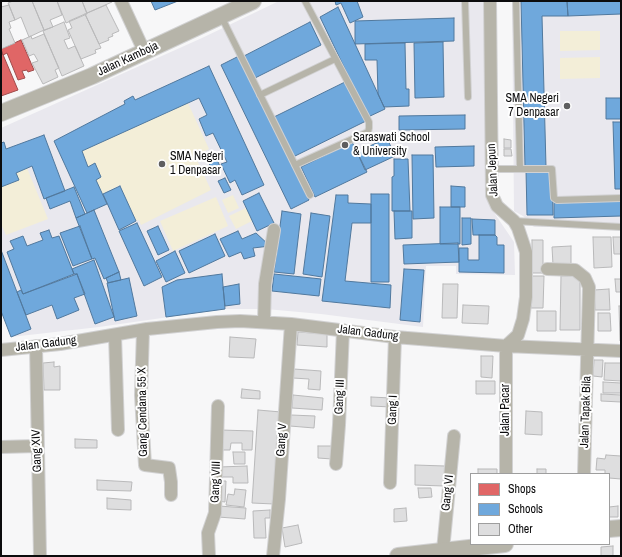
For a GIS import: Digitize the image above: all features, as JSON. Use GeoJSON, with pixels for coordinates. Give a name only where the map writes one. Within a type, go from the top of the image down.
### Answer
{"type":"FeatureCollection","features":[{"type":"Feature","properties":{"kind":"street"},"geometry":{"type":"LineString","coordinates":[[120,1],[144,51]]}},
{"type":"Feature","properties":{"kind":"street","name":"Jalan Kamboja"},"geometry":{"type":"LineString","coordinates":[[1,113],[92,76],[253,1]]}},
{"type":"Feature","properties":{"kind":"street","name":"Jalan Jepun"},"geometry":{"type":"LineString","coordinates":[[490,1],[493,198],[497,206],[514,221],[523,239],[526,252],[526,297],[522,328],[518,335],[506,346]]}},
{"type":"Feature","properties":{"kind":"street"},"geometry":{"type":"LineString","coordinates":[[264,322],[265,284],[274,230]]}},
{"type":"Feature","properties":{"kind":"street","name":"Jalan Tapak Bila"},"geometry":{"type":"LineString","coordinates":[[547,269],[575,270],[585,278],[589,287],[589,349],[586,389],[584,473]]}},
{"type":"Feature","properties":{"kind":"street","name":"Jalan Gadung"},"geometry":{"type":"LineString","coordinates":[[1,350],[143,330],[217,322],[264,322],[395,337],[506,346],[621,351]]}},
{"type":"Feature","properties":{"kind":"street","name":"Gang V"},"geometry":{"type":"LineString","coordinates":[[273,556],[279,499],[291,324]]}},
{"type":"Feature","properties":{"kind":"street","name":"Gang Cendana 55 X"},"geometry":{"type":"LineString","coordinates":[[143,330],[141,396],[145,465],[168,468],[172,482],[171,495]]}},
{"type":"Feature","properties":{"kind":"street","name":"Gang III"},"geometry":{"type":"LineString","coordinates":[[336,464],[343,330]]}},
{"type":"Feature","properties":{"kind":"street"},"geometry":{"type":"LineString","coordinates":[[115,335],[118,430]]}},
{"type":"Feature","properties":{"kind":"street","name":"Gang I"},"geometry":{"type":"LineString","coordinates":[[390,482],[395,337]]}},
{"type":"Feature","properties":{"kind":"street","name":"Gang XIV"},"geometry":{"type":"LineString","coordinates":[[36,346],[40,556]]}},
{"type":"Feature","properties":{"kind":"street","name":"Jalan Pacar"},"geometry":{"type":"LineString","coordinates":[[506,346],[506,473]]}},
{"type":"Feature","properties":{"kind":"street","name":"Gang VIII"},"geometry":{"type":"LineString","coordinates":[[209,556],[208,533],[215,513],[218,406]]}},
{"type":"Feature","properties":{"kind":"street","name":"Gang VI"},"geometry":{"type":"LineString","coordinates":[[443,550],[454,436]]}},
{"type":"Feature","properties":{"kind":"street"},"geometry":{"type":"LineString","coordinates":[[1,447],[37,446]]}},
{"type":"Feature","properties":{"kind":"street"},"geometry":{"type":"LineString","coordinates":[[610,529],[621,528]]}},
{"type":"Feature","properties":{"kind":"street"},"geometry":{"type":"LineString","coordinates":[[402,556],[443,550],[459,553],[499,545]]}},
{"type":"Feature","properties":{"kind":"lane"},"geometry":{"type":"LineString","coordinates":[[295,165],[368,132],[370,128],[369,122],[305,1]]}},
{"type":"Feature","properties":{"kind":"lane"},"geometry":{"type":"LineString","coordinates":[[465,1],[468,97]]}},
{"type":"Feature","properties":{"kind":"lane"},"geometry":{"type":"LineString","coordinates":[[516,1],[520,169]]}},
{"type":"Feature","properties":{"kind":"lane"},"geometry":{"type":"LineString","coordinates":[[221,16],[310,195]]}},
{"type":"Feature","properties":{"kind":"lane"},"geometry":{"type":"LineString","coordinates":[[260,95],[335,59]]}},
{"type":"Feature","properties":{"kind":"lane"},"geometry":{"type":"LineString","coordinates":[[492,170],[552,169],[554,198],[557,200],[621,198]]}},
{"type":"Feature","properties":{"kind":"lane"},"geometry":{"type":"LineString","coordinates":[[514,221],[621,227]]}},
{"type":"Feature","properties":{"kind":"shaded area"},"geometry":{"type":"Polygon","coordinates":[[[279,1],[485,1],[489,197],[495,214],[514,242],[515,275],[456,274],[456,266],[426,266],[423,327],[321,314],[266,309],[225,309],[99,327],[11,337],[1,311],[1,128],[202,38],[279,1]]]}},
{"type":"Feature","properties":{"kind":"shaded area","name":"SMA Negeri 7 Denpasar"},"geometry":{"type":"Polygon","coordinates":[[[512,1],[621,1],[621,225],[534,227],[523,216],[514,211],[512,1]]]}},
{"type":"Feature","properties":{"kind":"shaded area"},"geometry":{"type":"Polygon","coordinates":[[[560,31],[600,31],[600,50],[560,51],[560,31]]]}},
{"type":"Feature","properties":{"kind":"shaded area"},"geometry":{"type":"Polygon","coordinates":[[[600,57],[600,78],[560,79],[560,58],[600,57]]]}},
{"type":"Feature","properties":{"kind":"shaded area"},"geometry":{"type":"Polygon","coordinates":[[[188,103],[209,149],[195,156],[211,190],[141,225],[139,220],[136,221],[120,185],[102,194],[96,180],[101,177],[95,163],[88,167],[82,151],[188,103]]]}},
{"type":"Feature","properties":{"kind":"shaded area"},"geometry":{"type":"Polygon","coordinates":[[[27,168],[48,219],[6,235],[1,224],[1,187],[18,180],[16,173],[27,168]]]}},
{"type":"Feature","properties":{"kind":"shaded area"},"geometry":{"type":"Polygon","coordinates":[[[233,195],[239,208],[228,213],[222,200],[233,195]]]}},
{"type":"Feature","properties":{"kind":"shaded area"},"geometry":{"type":"Polygon","coordinates":[[[216,197],[228,226],[173,251],[160,221],[216,197]]]}},
{"type":"Feature","properties":{"kind":"shaded area"},"geometry":{"type":"Polygon","coordinates":[[[246,208],[252,221],[236,229],[229,216],[246,208]]]}},
{"type":"Feature","properties":{"kind":"building: Shops"},"geometry":{"type":"Polygon","coordinates":[[[21,40],[34,70],[28,72],[27,70],[22,71],[25,78],[18,80],[7,53],[3,55],[1,49],[21,40]]]}},
{"type":"Feature","properties":{"kind":"building: Shops"},"geometry":{"type":"Polygon","coordinates":[[[1,50],[18,90],[1,96],[1,50]]]}},
{"type":"Feature","properties":{"kind":"building: Schools"},"geometry":{"type":"Polygon","coordinates":[[[151,1],[178,1],[155,10],[151,1]]]}},
{"type":"Feature","properties":{"kind":"building: Schools"},"geometry":{"type":"Polygon","coordinates":[[[335,1],[357,1],[363,17],[350,23],[341,3],[336,5],[335,1]]]}},
{"type":"Feature","properties":{"kind":"building: Schools"},"geometry":{"type":"Polygon","coordinates":[[[521,1],[567,1],[568,16],[542,16],[546,167],[525,167],[521,1]]]}},
{"type":"Feature","properties":{"kind":"building: Schools"},"geometry":{"type":"Polygon","coordinates":[[[567,1],[621,1],[621,14],[568,16],[567,1]]]}},
{"type":"Feature","properties":{"kind":"building: Schools"},"geometry":{"type":"Polygon","coordinates":[[[338,7],[385,109],[368,117],[320,17],[338,7]]]}},
{"type":"Feature","properties":{"kind":"building: Schools"},"geometry":{"type":"Polygon","coordinates":[[[454,18],[454,41],[355,44],[355,21],[454,18]]]}},
{"type":"Feature","properties":{"kind":"building: Schools"},"geometry":{"type":"Polygon","coordinates":[[[310,22],[321,45],[255,78],[244,56],[310,22]]]}},
{"type":"Feature","properties":{"kind":"building: Schools"},"geometry":{"type":"Polygon","coordinates":[[[443,42],[444,97],[415,98],[414,43],[443,42]]]}},
{"type":"Feature","properties":{"kind":"building: Schools"},"geometry":{"type":"Polygon","coordinates":[[[405,43],[406,89],[409,89],[409,106],[384,107],[378,94],[377,60],[365,60],[365,44],[405,43]]]}},
{"type":"Feature","properties":{"kind":"building: Schools"},"geometry":{"type":"Polygon","coordinates":[[[239,56],[309,200],[291,209],[221,65],[239,56]]]}},
{"type":"Feature","properties":{"kind":"building: Schools"},"geometry":{"type":"Polygon","coordinates":[[[209,66],[264,185],[242,195],[235,180],[230,183],[221,164],[227,162],[213,133],[206,136],[199,119],[207,115],[199,98],[82,151],[88,167],[95,163],[101,177],[96,180],[107,204],[87,213],[54,141],[125,104],[124,101],[133,96],[135,100],[209,66]]]}},
{"type":"Feature","properties":{"kind":"building: Schools"},"geometry":{"type":"Polygon","coordinates":[[[347,81],[366,121],[293,157],[274,117],[347,81]]]}},
{"type":"Feature","properties":{"kind":"building: Schools"},"geometry":{"type":"Polygon","coordinates":[[[606,98],[621,98],[621,119],[606,119],[606,98]]]}},
{"type":"Feature","properties":{"kind":"building: Schools"},"geometry":{"type":"Polygon","coordinates":[[[465,115],[465,129],[399,130],[399,116],[465,115]]]}},
{"type":"Feature","properties":{"kind":"building: Schools"},"geometry":{"type":"Polygon","coordinates":[[[613,122],[621,122],[621,189],[615,189],[613,122]]]}},
{"type":"Feature","properties":{"kind":"building: Schools"},"geometry":{"type":"Polygon","coordinates":[[[44,135],[65,191],[44,199],[32,166],[16,173],[19,180],[1,187],[1,143],[4,142],[6,149],[44,135]]]}},
{"type":"Feature","properties":{"kind":"building: Schools"},"geometry":{"type":"Polygon","coordinates":[[[387,138],[395,156],[365,170],[357,152],[387,138]]]}},
{"type":"Feature","properties":{"kind":"building: Schools"},"geometry":{"type":"Polygon","coordinates":[[[352,142],[367,172],[315,197],[301,167],[352,142]]]}},
{"type":"Feature","properties":{"kind":"building: Schools"},"geometry":{"type":"Polygon","coordinates":[[[474,146],[474,166],[436,167],[435,147],[474,146]]]}},
{"type":"Feature","properties":{"kind":"building: Schools"},"geometry":{"type":"Polygon","coordinates":[[[412,155],[433,155],[434,218],[413,219],[412,155]]]}},
{"type":"Feature","properties":{"kind":"building: Schools"},"geometry":{"type":"Polygon","coordinates":[[[216,157],[221,169],[213,172],[208,161],[216,157]]]}},
{"type":"Feature","properties":{"kind":"building: Schools"},"geometry":{"type":"Polygon","coordinates":[[[394,159],[408,159],[410,211],[392,211],[392,177],[394,176],[394,159]]]}},
{"type":"Feature","properties":{"kind":"building: Schools"},"geometry":{"type":"Polygon","coordinates":[[[526,170],[552,170],[553,215],[527,215],[526,170]]]}},
{"type":"Feature","properties":{"kind":"building: Schools"},"geometry":{"type":"Polygon","coordinates":[[[225,178],[231,190],[224,193],[218,181],[225,178]]]}},
{"type":"Feature","properties":{"kind":"building: Schools"},"geometry":{"type":"Polygon","coordinates":[[[120,186],[136,221],[119,230],[103,194],[120,186]]]}},
{"type":"Feature","properties":{"kind":"building: Schools"},"geometry":{"type":"Polygon","coordinates":[[[451,186],[465,187],[465,207],[451,207],[451,186]]]}},
{"type":"Feature","properties":{"kind":"building: Schools"},"geometry":{"type":"Polygon","coordinates":[[[74,187],[85,214],[76,218],[70,201],[50,209],[46,198],[74,187]]]}},
{"type":"Feature","properties":{"kind":"building: Schools"},"geometry":{"type":"Polygon","coordinates":[[[259,193],[274,223],[257,231],[243,201],[259,193]]]}},
{"type":"Feature","properties":{"kind":"building: Schools"},"geometry":{"type":"Polygon","coordinates":[[[371,194],[389,194],[389,282],[371,282],[371,194]]]}},
{"type":"Feature","properties":{"kind":"building: Schools"},"geometry":{"type":"Polygon","coordinates":[[[336,195],[348,195],[348,203],[371,204],[371,223],[352,223],[345,281],[391,285],[390,308],[322,301],[336,195]]]}},
{"type":"Feature","properties":{"kind":"building: Schools"},"geometry":{"type":"Polygon","coordinates":[[[621,199],[621,216],[554,218],[554,201],[621,199]]]}},
{"type":"Feature","properties":{"kind":"building: Schools"},"geometry":{"type":"Polygon","coordinates":[[[440,207],[460,207],[460,244],[440,244],[440,207]]]}},
{"type":"Feature","properties":{"kind":"building: Schools"},"geometry":{"type":"Polygon","coordinates":[[[94,210],[119,272],[104,279],[95,258],[92,259],[76,218],[94,210]]]}},
{"type":"Feature","properties":{"kind":"building: Schools"},"geometry":{"type":"Polygon","coordinates":[[[282,211],[301,214],[294,274],[274,272],[282,211]]]}},
{"type":"Feature","properties":{"kind":"building: Schools"},"geometry":{"type":"Polygon","coordinates":[[[394,211],[412,211],[412,238],[395,239],[394,211]]]}},
{"type":"Feature","properties":{"kind":"building: Schools"},"geometry":{"type":"Polygon","coordinates":[[[311,213],[330,216],[322,277],[303,274],[311,213]]]}},
{"type":"Feature","properties":{"kind":"building: Schools"},"geometry":{"type":"Polygon","coordinates":[[[462,218],[471,218],[471,244],[462,245],[462,218]]]}},
{"type":"Feature","properties":{"kind":"building: Schools"},"geometry":{"type":"Polygon","coordinates":[[[472,219],[495,220],[495,235],[473,235],[472,219]]]}},
{"type":"Feature","properties":{"kind":"building: Schools"},"geometry":{"type":"Polygon","coordinates":[[[137,223],[162,277],[144,286],[119,231],[137,223]]]}},
{"type":"Feature","properties":{"kind":"building: Schools"},"geometry":{"type":"Polygon","coordinates":[[[80,226],[92,259],[73,266],[60,233],[80,226]]]}},
{"type":"Feature","properties":{"kind":"building: Schools"},"geometry":{"type":"Polygon","coordinates":[[[158,226],[169,250],[158,255],[147,231],[158,226]]]}},
{"type":"Feature","properties":{"kind":"building: Schools"},"geometry":{"type":"Polygon","coordinates":[[[49,230],[52,238],[59,236],[74,274],[23,294],[7,252],[14,249],[10,241],[23,236],[27,246],[43,240],[40,233],[49,230]]]}},
{"type":"Feature","properties":{"kind":"building: Schools"},"geometry":{"type":"Polygon","coordinates":[[[238,231],[242,239],[256,233],[270,246],[253,248],[255,256],[244,259],[241,252],[229,257],[220,239],[238,231]]]}},
{"type":"Feature","properties":{"kind":"building: Schools"},"geometry":{"type":"Polygon","coordinates":[[[215,234],[225,256],[189,273],[179,251],[215,234]]]}},
{"type":"Feature","properties":{"kind":"building: Schools"},"geometry":{"type":"Polygon","coordinates":[[[479,235],[495,235],[497,237],[497,245],[504,245],[504,273],[459,272],[459,248],[468,248],[468,260],[479,260],[479,235]]]}},
{"type":"Feature","properties":{"kind":"building: Schools"},"geometry":{"type":"Polygon","coordinates":[[[458,243],[459,262],[404,264],[403,245],[458,243]]]}},
{"type":"Feature","properties":{"kind":"building: Schools"},"geometry":{"type":"Polygon","coordinates":[[[1,250],[31,329],[11,337],[1,311],[1,250]]]}},
{"type":"Feature","properties":{"kind":"building: Schools"},"geometry":{"type":"Polygon","coordinates":[[[175,251],[185,273],[166,282],[156,261],[175,251]]]}},
{"type":"Feature","properties":{"kind":"building: Schools"},"geometry":{"type":"Polygon","coordinates":[[[94,260],[114,317],[95,324],[77,274],[74,274],[72,269],[94,260]]]}},
{"type":"Feature","properties":{"kind":"building: Schools"},"geometry":{"type":"Polygon","coordinates":[[[404,269],[424,270],[420,322],[400,320],[404,269]]]}},
{"type":"Feature","properties":{"kind":"building: Schools"},"geometry":{"type":"Polygon","coordinates":[[[119,272],[121,280],[108,283],[106,278],[119,272]]]}},
{"type":"Feature","properties":{"kind":"building: Schools"},"geometry":{"type":"Polygon","coordinates":[[[77,274],[85,294],[74,298],[79,310],[57,319],[52,305],[26,315],[17,292],[21,290],[23,294],[77,274]]]}},
{"type":"Feature","properties":{"kind":"building: Schools"},"geometry":{"type":"Polygon","coordinates":[[[222,274],[225,309],[166,317],[162,287],[177,280],[222,274]]]}},
{"type":"Feature","properties":{"kind":"building: Schools"},"geometry":{"type":"Polygon","coordinates":[[[274,274],[321,279],[319,296],[272,291],[274,274]]]}},
{"type":"Feature","properties":{"kind":"building: Schools"},"geometry":{"type":"Polygon","coordinates":[[[129,278],[137,316],[115,321],[107,283],[129,278]]]}},
{"type":"Feature","properties":{"kind":"building: Schools"},"geometry":{"type":"Polygon","coordinates":[[[239,284],[240,304],[225,306],[223,287],[239,284]]]}},
{"type":"Feature","properties":{"kind":"building: Other"},"geometry":{"type":"Polygon","coordinates":[[[13,1],[32,1],[44,30],[29,37],[21,17],[15,20],[8,3],[13,1]]]}},
{"type":"Feature","properties":{"kind":"building: Other"},"geometry":{"type":"Polygon","coordinates":[[[32,1],[57,1],[62,15],[50,20],[53,27],[44,30],[32,1]]]}},
{"type":"Feature","properties":{"kind":"building: Other"},"geometry":{"type":"Polygon","coordinates":[[[57,1],[82,1],[87,14],[66,23],[57,1]]]}},
{"type":"Feature","properties":{"kind":"building: Other"},"geometry":{"type":"Polygon","coordinates":[[[82,1],[112,1],[112,2],[87,13],[82,1]]]}},
{"type":"Feature","properties":{"kind":"building: Other"},"geometry":{"type":"Polygon","coordinates":[[[9,5],[15,20],[9,22],[11,28],[9,29],[15,43],[1,49],[1,7],[9,5]]]}},
{"type":"Feature","properties":{"kind":"building: Other"},"geometry":{"type":"Polygon","coordinates":[[[106,5],[119,31],[112,34],[113,36],[108,38],[109,40],[99,44],[85,14],[106,5]]]}},
{"type":"Feature","properties":{"kind":"building: Other"},"geometry":{"type":"Polygon","coordinates":[[[85,14],[101,48],[95,50],[96,53],[81,59],[68,30],[72,28],[69,21],[85,14]]]}},
{"type":"Feature","properties":{"kind":"building: Other"},"geometry":{"type":"Polygon","coordinates":[[[64,22],[70,38],[64,40],[68,49],[75,46],[84,66],[62,76],[43,31],[64,22]]]}},
{"type":"Feature","properties":{"kind":"building: Other"},"geometry":{"type":"Polygon","coordinates":[[[44,34],[59,68],[55,70],[58,77],[43,84],[32,63],[38,61],[34,54],[29,56],[22,40],[31,36],[32,39],[44,34]]]}},
{"type":"Feature","properties":{"kind":"building: Other"},"geometry":{"type":"Polygon","coordinates":[[[504,139],[511,140],[511,148],[504,148],[504,139]]]}},
{"type":"Feature","properties":{"kind":"building: Other"},"geometry":{"type":"Polygon","coordinates":[[[504,149],[511,149],[512,156],[504,156],[504,149]]]}},
{"type":"Feature","properties":{"kind":"building: Other"},"geometry":{"type":"Polygon","coordinates":[[[593,237],[611,237],[612,267],[594,268],[593,237]]]}},
{"type":"Feature","properties":{"kind":"building: Other"},"geometry":{"type":"Polygon","coordinates":[[[613,237],[621,237],[621,254],[614,254],[613,237]]]}},
{"type":"Feature","properties":{"kind":"building: Other"},"geometry":{"type":"Polygon","coordinates":[[[532,240],[543,240],[543,273],[532,273],[532,240]]]}},
{"type":"Feature","properties":{"kind":"building: Other"},"geometry":{"type":"Polygon","coordinates":[[[571,246],[571,265],[553,265],[552,247],[571,246]]]}},
{"type":"Feature","properties":{"kind":"building: Other"},"geometry":{"type":"Polygon","coordinates":[[[532,276],[544,276],[543,308],[531,308],[532,276]]]}},
{"type":"Feature","properties":{"kind":"building: Other"},"geometry":{"type":"Polygon","coordinates":[[[561,276],[580,276],[580,330],[560,330],[561,276]]]}},
{"type":"Feature","properties":{"kind":"building: Other"},"geometry":{"type":"Polygon","coordinates":[[[615,279],[621,279],[621,292],[616,292],[615,279]]]}},
{"type":"Feature","properties":{"kind":"building: Other"},"geometry":{"type":"Polygon","coordinates":[[[443,284],[458,284],[457,318],[442,318],[443,284]]]}},
{"type":"Feature","properties":{"kind":"building: Other"},"geometry":{"type":"Polygon","coordinates":[[[609,289],[610,310],[595,310],[594,290],[609,289]]]}},
{"type":"Feature","properties":{"kind":"building: Other"},"geometry":{"type":"Polygon","coordinates":[[[463,305],[489,306],[488,324],[462,323],[463,305]]]}},
{"type":"Feature","properties":{"kind":"building: Other"},"geometry":{"type":"Polygon","coordinates":[[[619,306],[621,306],[621,341],[620,341],[619,306]]]}},
{"type":"Feature","properties":{"kind":"building: Other"},"geometry":{"type":"Polygon","coordinates":[[[537,311],[556,311],[556,331],[537,331],[537,311]]]}},
{"type":"Feature","properties":{"kind":"building: Other"},"geometry":{"type":"Polygon","coordinates":[[[598,313],[610,313],[611,331],[598,331],[598,313]]]}},
{"type":"Feature","properties":{"kind":"building: Other"},"geometry":{"type":"Polygon","coordinates":[[[298,332],[327,334],[327,347],[297,345],[298,332]]]}},
{"type":"Feature","properties":{"kind":"building: Other"},"geometry":{"type":"Polygon","coordinates":[[[230,337],[256,339],[254,358],[229,357],[230,337]]]}},
{"type":"Feature","properties":{"kind":"building: Other"},"geometry":{"type":"Polygon","coordinates":[[[481,356],[493,356],[492,378],[481,377],[481,356]]]}},
{"type":"Feature","properties":{"kind":"building: Other"},"geometry":{"type":"Polygon","coordinates":[[[594,360],[603,360],[602,377],[593,376],[594,360]]]}},
{"type":"Feature","properties":{"kind":"building: Other"},"geometry":{"type":"Polygon","coordinates":[[[54,362],[54,367],[60,366],[60,390],[44,390],[43,363],[54,362]]]}},
{"type":"Feature","properties":{"kind":"building: Other"},"geometry":{"type":"Polygon","coordinates":[[[605,363],[621,363],[621,381],[604,380],[605,363]]]}},
{"type":"Feature","properties":{"kind":"building: Other"},"geometry":{"type":"Polygon","coordinates":[[[294,369],[321,371],[320,390],[308,389],[309,379],[293,378],[294,369]]]}},
{"type":"Feature","properties":{"kind":"building: Other"},"geometry":{"type":"Polygon","coordinates":[[[476,381],[495,381],[495,394],[476,394],[476,381]]]}},
{"type":"Feature","properties":{"kind":"building: Other"},"geometry":{"type":"Polygon","coordinates":[[[603,382],[621,383],[621,393],[603,393],[603,382]]]}},
{"type":"Feature","properties":{"kind":"building: Other"},"geometry":{"type":"Polygon","coordinates":[[[242,389],[260,391],[260,399],[241,398],[242,389]]]}},
{"type":"Feature","properties":{"kind":"building: Other"},"geometry":{"type":"Polygon","coordinates":[[[601,394],[621,395],[621,402],[601,401],[601,394]]]}},
{"type":"Feature","properties":{"kind":"building: Other"},"geometry":{"type":"Polygon","coordinates":[[[293,395],[323,398],[322,410],[292,408],[293,395]]]}},
{"type":"Feature","properties":{"kind":"building: Other"},"geometry":{"type":"Polygon","coordinates":[[[371,397],[391,398],[391,407],[371,406],[371,397]]]}},
{"type":"Feature","properties":{"kind":"building: Other"},"geometry":{"type":"Polygon","coordinates":[[[258,410],[281,412],[274,504],[252,503],[258,410]]]}},
{"type":"Feature","properties":{"kind":"building: Other"},"geometry":{"type":"Polygon","coordinates":[[[526,411],[542,412],[542,435],[525,434],[526,411]]]}},
{"type":"Feature","properties":{"kind":"building: Other"},"geometry":{"type":"Polygon","coordinates":[[[291,415],[315,416],[314,428],[290,426],[291,415]]]}},
{"type":"Feature","properties":{"kind":"building: Other"},"geometry":{"type":"Polygon","coordinates":[[[221,430],[253,431],[252,450],[242,450],[242,443],[231,443],[230,450],[220,450],[221,430]]]}},
{"type":"Feature","properties":{"kind":"building: Other"},"geometry":{"type":"Polygon","coordinates":[[[75,439],[97,440],[97,448],[75,448],[75,439]]]}},
{"type":"Feature","properties":{"kind":"building: Other"},"geometry":{"type":"Polygon","coordinates":[[[318,446],[332,446],[332,459],[318,458],[318,446]]]}},
{"type":"Feature","properties":{"kind":"building: Other"},"geometry":{"type":"Polygon","coordinates":[[[233,452],[245,452],[245,464],[234,464],[233,452]]]}},
{"type":"Feature","properties":{"kind":"building: Other"},"geometry":{"type":"Polygon","coordinates":[[[606,455],[621,456],[621,479],[610,478],[610,473],[605,473],[605,470],[596,470],[597,458],[605,459],[606,455]]]}},
{"type":"Feature","properties":{"kind":"building: Other"},"geometry":{"type":"Polygon","coordinates":[[[415,465],[445,466],[444,486],[415,485],[415,465]]]}},
{"type":"Feature","properties":{"kind":"building: Other"},"geometry":{"type":"Polygon","coordinates":[[[247,466],[248,483],[233,483],[233,477],[219,477],[219,467],[247,466]]]}},
{"type":"Feature","properties":{"kind":"building: Other"},"geometry":{"type":"Polygon","coordinates":[[[478,469],[497,469],[497,473],[478,473],[478,469]]]}},
{"type":"Feature","properties":{"kind":"building: Other"},"geometry":{"type":"Polygon","coordinates":[[[537,469],[546,469],[546,473],[537,473],[537,469]]]}},
{"type":"Feature","properties":{"kind":"building: Other"},"geometry":{"type":"Polygon","coordinates":[[[97,480],[132,482],[131,491],[97,490],[97,480]]]}},
{"type":"Feature","properties":{"kind":"building: Other"},"geometry":{"type":"Polygon","coordinates":[[[219,481],[226,481],[225,502],[218,501],[219,481]]]}},
{"type":"Feature","properties":{"kind":"building: Other"},"geometry":{"type":"Polygon","coordinates":[[[418,488],[431,488],[432,497],[419,498],[418,488]]]}},
{"type":"Feature","properties":{"kind":"building: Other"},"geometry":{"type":"Polygon","coordinates":[[[235,489],[246,490],[244,507],[226,505],[228,494],[234,495],[235,489]]]}},
{"type":"Feature","properties":{"kind":"building: Other"},"geometry":{"type":"Polygon","coordinates":[[[107,498],[131,500],[131,510],[107,509],[107,498]]]}},
{"type":"Feature","properties":{"kind":"building: Other"},"geometry":{"type":"Polygon","coordinates":[[[219,506],[246,508],[245,519],[218,517],[219,506]]]}},
{"type":"Feature","properties":{"kind":"building: Other"},"geometry":{"type":"Polygon","coordinates":[[[618,506],[618,517],[610,517],[610,507],[618,506]]]}},
{"type":"Feature","properties":{"kind":"building: Other"},"geometry":{"type":"Polygon","coordinates":[[[406,508],[407,521],[394,522],[394,509],[406,508]]]}},
{"type":"Feature","properties":{"kind":"building: Other"},"geometry":{"type":"Polygon","coordinates":[[[270,510],[270,518],[265,518],[266,538],[254,538],[253,511],[270,510]]]}},
{"type":"Feature","properties":{"kind":"building: Other"},"geometry":{"type":"Polygon","coordinates":[[[298,525],[302,543],[285,547],[282,528],[298,525]]]}},
{"type":"Feature","properties":{"kind":"building: Other"},"geometry":{"type":"Polygon","coordinates":[[[613,546],[613,556],[601,556],[601,547],[613,546]]]}},
{"type":"Feature","properties":{"kind":"place","name":"SMA Negeri 7 Denpasar"},"geometry":{"type":"Point","coordinates":[567,106]}},
{"type":"Feature","properties":{"kind":"place","name":"Saraswati School & University"},"geometry":{"type":"Point","coordinates":[345,145]}},
{"type":"Feature","properties":{"kind":"place","name":"SMA Negeri 1 Denpasar"},"geometry":{"type":"Point","coordinates":[162,164]}}]}
